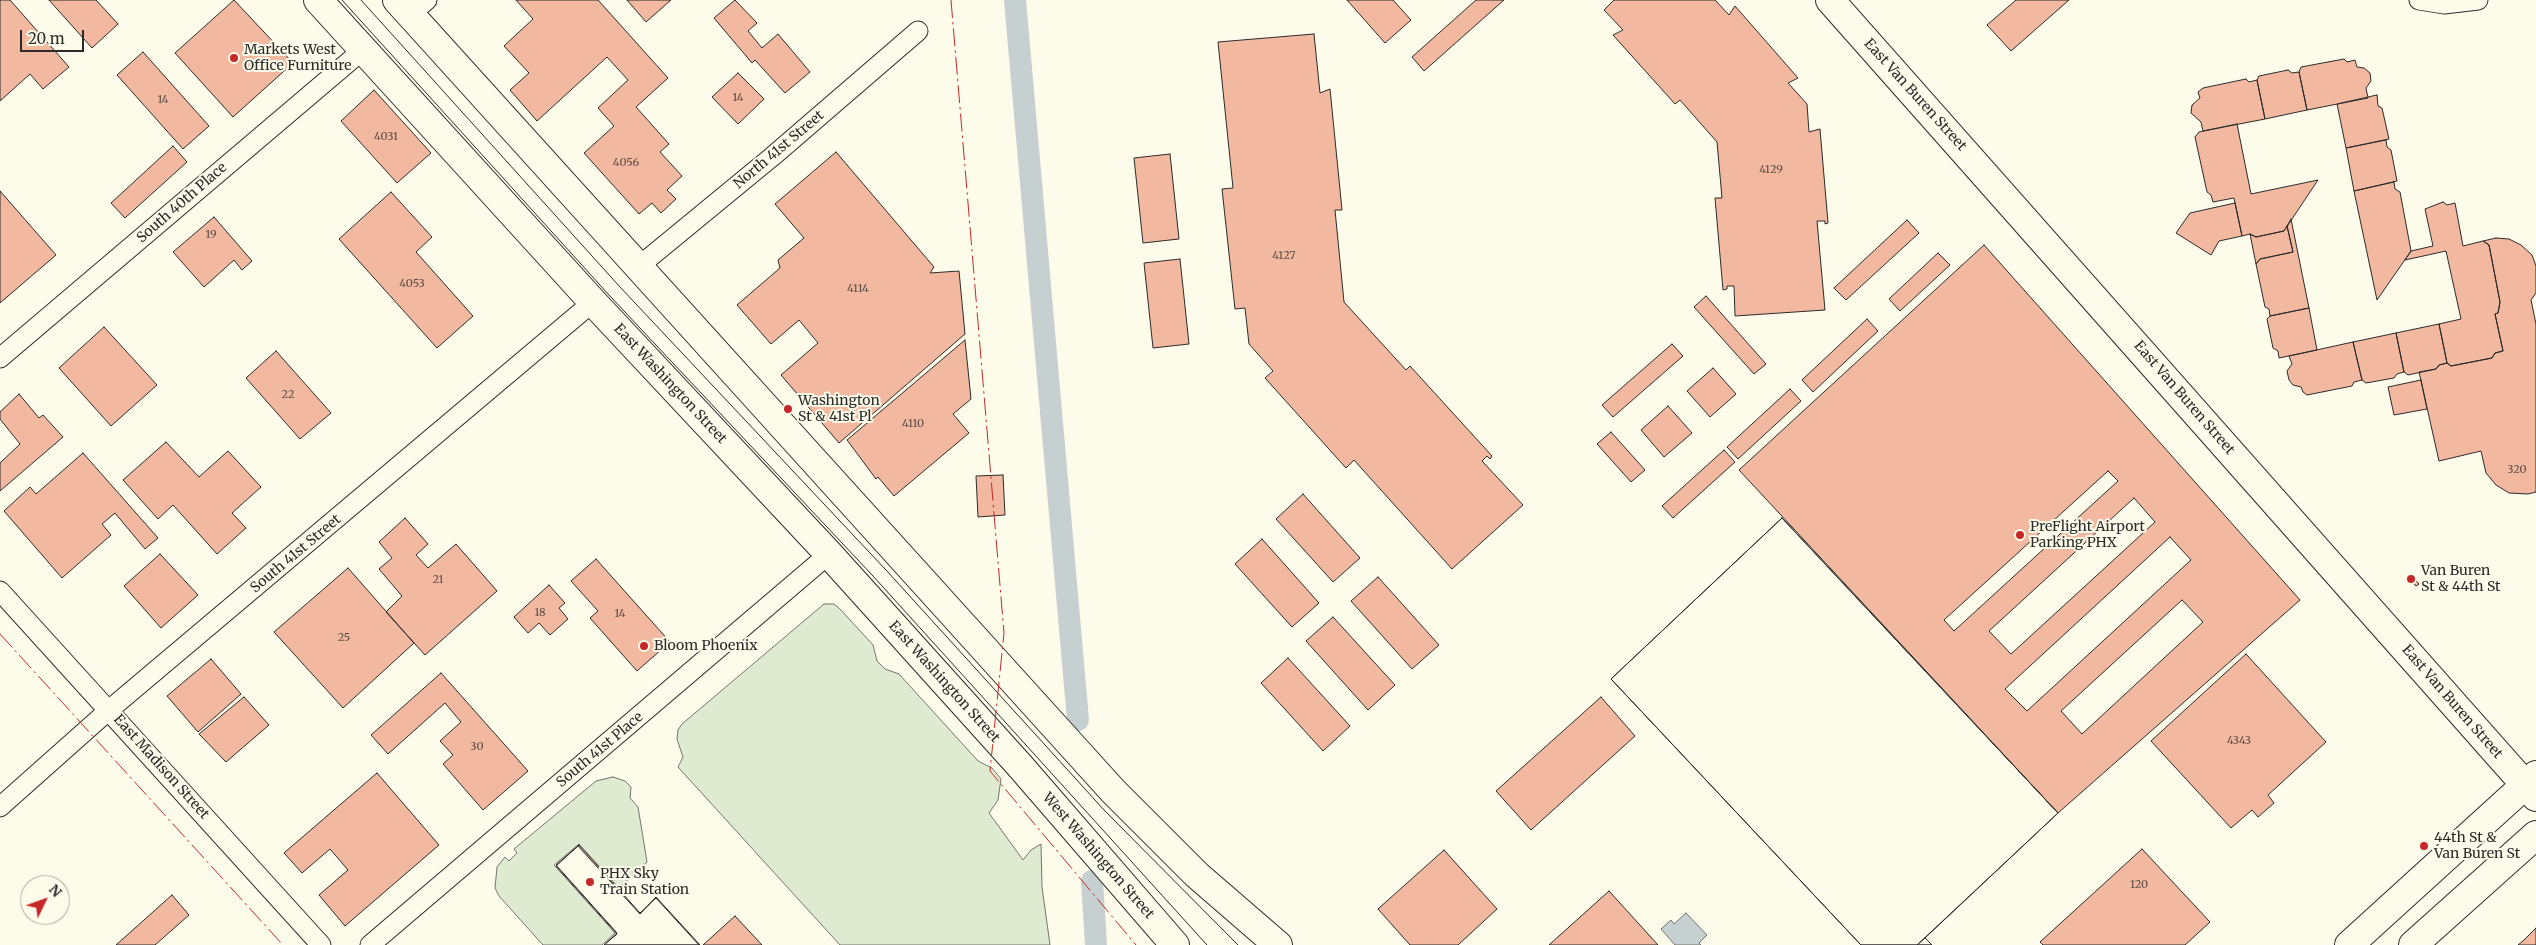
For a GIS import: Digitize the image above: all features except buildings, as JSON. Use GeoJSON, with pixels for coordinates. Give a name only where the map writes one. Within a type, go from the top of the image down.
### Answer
{"type":"FeatureCollection","features":[{"type":"Feature","properties":{"kind":"main road","name":"East Washington Street"},"geometry":{"type":"LineString","coordinates":[[318,0],[593,302],[829,554],[1021,767]]}},
{"type":"Feature","properties":{"kind":"main road","name":"East Van Buren Street"},"geometry":{"type":"LineString","coordinates":[[1830,0],[2532,786]]}},
{"type":"Feature","properties":{"kind":"main road"},"geometry":{"type":"LineString","coordinates":[[412,5],[638,267],[1006,675],[1132,811],[1197,875],[1278,945]]}},
{"type":"Feature","properties":{"kind":"main road","name":"West Washington Street"},"geometry":{"type":"LineString","coordinates":[[1021,767],[1175,945]]}},
{"type":"Feature","properties":{"kind":"main road"},"geometry":{"type":"LineString","coordinates":[[2349,945],[2532,786]]}},
{"type":"Feature","properties":{"kind":"main road"},"geometry":{"type":"LineString","coordinates":[[2413,945],[2536,835]]}},
{"type":"Feature","properties":{"kind":"street"},"geometry":{"type":"LineString","coordinates":[[2419,0],[2444,4],[2478,0]]}},
{"type":"Feature","properties":{"kind":"street","name":"North 41st Street"},"geometry":{"type":"LineString","coordinates":[[638,267],[773,156],[918,31]]}},
{"type":"Feature","properties":{"kind":"street","name":"South 40th Place"},"geometry":{"type":"LineString","coordinates":[[0,358],[364,49]]}},
{"type":"Feature","properties":{"kind":"street","name":"South 41st Street"},"geometry":{"type":"LineString","coordinates":[[0,807],[109,710],[593,302]]}},
{"type":"Feature","properties":{"kind":"street","name":"South 41st Place"},"geometry":{"type":"LineString","coordinates":[[370,945],[829,554]]}},
{"type":"Feature","properties":{"kind":"street","name":"East Madison Street"},"geometry":{"type":"LineString","coordinates":[[0,591],[320,945]]}},
{"type":"Feature","properties":{"kind":"green space"},"geometry":{"type":"Polygon","coordinates":[[[824,604],[834,604],[840,609],[873,645],[877,661],[885,669],[899,674],[978,761],[992,768],[1001,779],[998,800],[989,813],[1023,860],[1031,850],[1041,844],[1042,887],[1050,945],[840,945],[678,767],[683,757],[677,739],[678,730],[682,724],[824,604]]]}},
{"type":"Feature","properties":{"kind":"green space"},"geometry":{"type":"Polygon","coordinates":[[[613,777],[625,781],[631,787],[630,798],[638,807],[647,862],[619,888],[579,844],[554,865],[615,933],[602,945],[543,945],[499,896],[495,888],[497,867],[505,857],[509,861],[517,853],[514,849],[596,781],[613,777]]]}},
{"type":"Feature","properties":{"kind":"shaded area"},"geometry":{"type":"Polygon","coordinates":[[[1686,913],[1707,935],[1699,943],[1701,945],[1675,945],[1661,929],[1671,920],[1674,924],[1686,913]]]}},
{"type":"Feature","properties":{"kind":"waterway"},"geometry":{"type":"LineString","coordinates":[[1015,0],[1078,720]]}},
{"type":"Feature","properties":{"kind":"waterway"},"geometry":{"type":"LineString","coordinates":[[1092,881],[1096,945]]}},
{"type":"Feature","properties":{"kind":"tram line"},"geometry":{"type":"LineString","coordinates":[[342,0],[609,295],[873,576],[1207,945]]}},
{"type":"Feature","properties":{"kind":"tram line"},"geometry":{"type":"LineString","coordinates":[[361,0],[620,287],[886,570],[1105,811],[1238,945]]}},
{"type":"Feature","properties":{"kind":"power"},"geometry":{"type":"LineString","coordinates":[[951,0],[1004,633],[990,771],[1136,945]]}},
{"type":"Feature","properties":{"kind":"power"},"geometry":{"type":"LineString","coordinates":[[0,634],[283,945]]}},
{"type":"Feature","properties":{"kind":"place","name":"Markets West Office Furniture"},"geometry":{"type":"Point","coordinates":[234,58]}},
{"type":"Feature","properties":{"kind":"place","name":"Washington St & 41st Pl"},"geometry":{"type":"Point","coordinates":[788,409]}},
{"type":"Feature","properties":{"kind":"place","name":"PreFlight Airport Parking PHX"},"geometry":{"type":"Point","coordinates":[2020,535]}},
{"type":"Feature","properties":{"kind":"place","name":"Van Buren St & 44th St"},"geometry":{"type":"Point","coordinates":[2411,579]}},
{"type":"Feature","properties":{"kind":"place","name":"Bloom Phoenix"},"geometry":{"type":"Point","coordinates":[644,646]}},
{"type":"Feature","properties":{"kind":"place","name":"44th St & Van Buren St"},"geometry":{"type":"Point","coordinates":[2424,846]}},
{"type":"Feature","properties":{"kind":"place","name":"PHX Sky Train Station"},"geometry":{"type":"Point","coordinates":[590,882]}}]}
